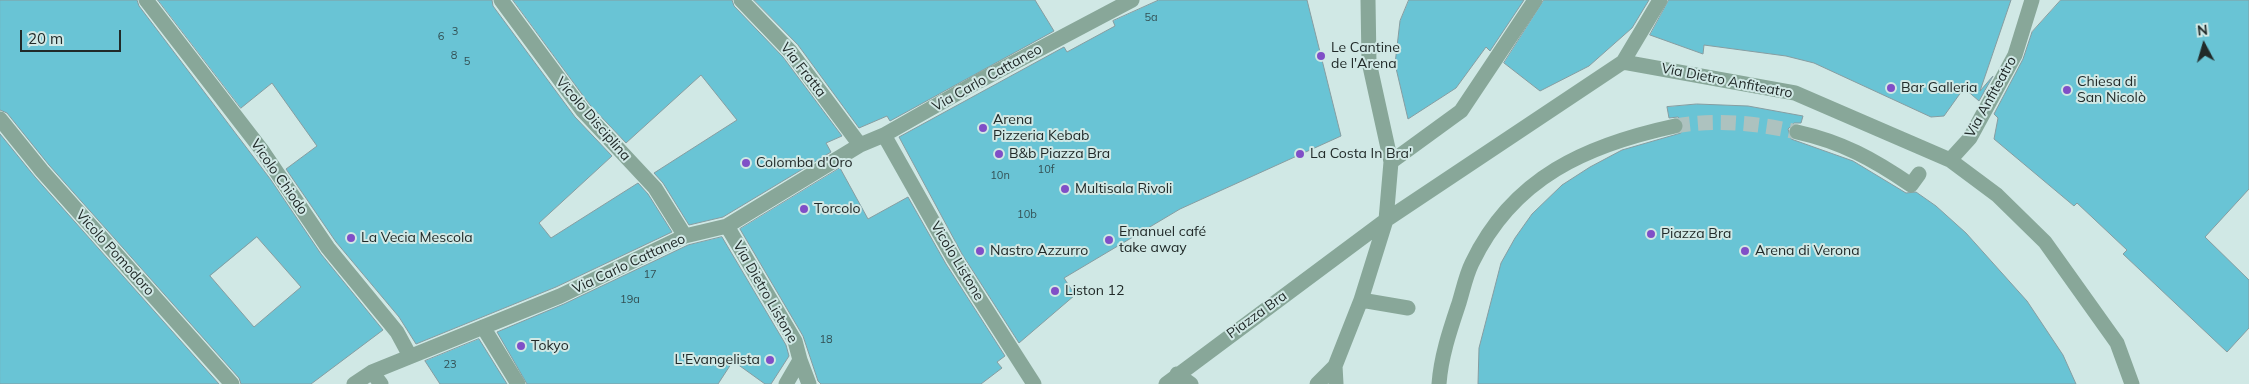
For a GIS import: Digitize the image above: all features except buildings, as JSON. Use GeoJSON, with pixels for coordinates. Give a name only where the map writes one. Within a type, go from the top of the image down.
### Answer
{"type":"FeatureCollection","features":[{"type":"Feature","properties":{"kind":"street","name":"Vicolo Chiodo"},"geometry":{"type":"LineString","coordinates":[[146,0],[261,149],[328,248],[397,332],[410,356]]}},
{"type":"Feature","properties":{"kind":"street","name":"Vicolo Disciplina"},"geometry":{"type":"LineString","coordinates":[[501,0],[564,88],[655,188],[685,236]]}},
{"type":"Feature","properties":{"kind":"street","name":"Via Fratta"},"geometry":{"type":"LineString","coordinates":[[741,0],[790,51],[860,145]]}},
{"type":"Feature","properties":{"kind":"street","name":"Via Carlo Cattaneo"},"geometry":{"type":"LineString","coordinates":[[354,384],[372,372],[560,296],[685,236],[727,226],[860,145],[884,135],[979,81],[1132,0]]}},
{"type":"Feature","properties":{"kind":"street"},"geometry":{"type":"LineString","coordinates":[[1317,384],[1334,366],[1361,300],[1386,220],[1391,162],[1369,62],[1368,0]]}},
{"type":"Feature","properties":{"kind":"street"},"geometry":{"type":"LineString","coordinates":[[1391,162],[1461,111],[1535,0]]}},
{"type":"Feature","properties":{"kind":"street"},"geometry":{"type":"LineString","coordinates":[[1622,62],[1660,0]]}},
{"type":"Feature","properties":{"kind":"street","name":"Via Anfiteatro"},"geometry":{"type":"LineString","coordinates":[[1950,160],[1970,138],[2015,55],[2032,0]]}},
{"type":"Feature","properties":{"kind":"street","name":"Piazza Bra"},"geometry":{"type":"LineString","coordinates":[[1171,379],[1386,220],[1622,62]]}},
{"type":"Feature","properties":{"kind":"street","name":"Via Dietro Anfiteatro"},"geometry":{"type":"LineString","coordinates":[[1622,62],[1795,93],[1950,160],[1997,194],[2045,242],[2117,343],[2132,384]]}},
{"type":"Feature","properties":{"kind":"street","name":"Vicolo Pomodoro"},"geometry":{"type":"LineString","coordinates":[[0,120],[42,171],[232,384]]}},
{"type":"Feature","properties":{"kind":"street"},"geometry":{"type":"LineString","coordinates":[[1439,384],[1441,363],[1472,263],[1498,222],[1525,191],[1555,169],[1589,151],[1629,136],[1674,126]]}},
{"type":"Feature","properties":{"kind":"street"},"geometry":{"type":"LineString","coordinates":[[1797,132],[1828,139],[1878,162],[1911,185],[1919,174]]}},
{"type":"Feature","properties":{"kind":"street","name":"Vicolo Listone"},"geometry":{"type":"LineString","coordinates":[[884,135],[954,259],[1034,384]]}},
{"type":"Feature","properties":{"kind":"street","name":"Via Dietro Listone"},"geometry":{"type":"LineString","coordinates":[[727,226],[795,341],[800,360],[789,379]]}},
{"type":"Feature","properties":{"kind":"street"},"geometry":{"type":"LineString","coordinates":[[1361,300],[1408,308]]}},
{"type":"Feature","properties":{"kind":"street"},"geometry":{"type":"LineString","coordinates":[[483,327],[518,384]]}},
{"type":"Feature","properties":{"kind":"street"},"geometry":{"type":"LineString","coordinates":[[800,360],[809,384]]}},
{"type":"Feature","properties":{"kind":"street"},"geometry":{"type":"LineString","coordinates":[[1334,366],[1336,384]]}},
{"type":"Feature","properties":{"kind":"street"},"geometry":{"type":"LineString","coordinates":[[372,372],[381,384]]}},
{"type":"Feature","properties":{"kind":"street","name":"Piazza Bra"},"geometry":{"type":"LineString","coordinates":[[1171,379],[1191,384]]}},
{"type":"Feature","properties":{"kind":"tunnel"},"geometry":{"type":"LineString","coordinates":[[1675,126],[1721,122],[1767,126],[1797,132]]}},
{"type":"Feature","properties":{"kind":"place","name":"Le Cantine de l'Arena"},"geometry":{"type":"Point","coordinates":[1321,56]}},
{"type":"Feature","properties":{"kind":"place","name":"Bar Galleria"},"geometry":{"type":"Point","coordinates":[1891,88]}},
{"type":"Feature","properties":{"kind":"place","name":"Chiesa di San Nicolò"},"geometry":{"type":"Point","coordinates":[2067,90]}},
{"type":"Feature","properties":{"kind":"place","name":"Arena Pizzeria Kebab"},"geometry":{"type":"Point","coordinates":[983,128]}},
{"type":"Feature","properties":{"kind":"place","name":"B&b Piazza Bra"},"geometry":{"type":"Point","coordinates":[999,154]}},
{"type":"Feature","properties":{"kind":"place","name":"La Costa In Bra'"},"geometry":{"type":"Point","coordinates":[1300,154]}},
{"type":"Feature","properties":{"kind":"place","name":"Colomba d'Oro"},"geometry":{"type":"Point","coordinates":[746,163]}},
{"type":"Feature","properties":{"kind":"place","name":"Multisala Rivoli"},"geometry":{"type":"Point","coordinates":[1065,189]}},
{"type":"Feature","properties":{"kind":"place","name":"Torcolo"},"geometry":{"type":"Point","coordinates":[804,209]}},
{"type":"Feature","properties":{"kind":"place","name":"Piazza Bra"},"geometry":{"type":"Point","coordinates":[1651,234]}},
{"type":"Feature","properties":{"kind":"place","name":"La Vecia Mescola"},"geometry":{"type":"Point","coordinates":[351,238]}},
{"type":"Feature","properties":{"kind":"place","name":"Emanuel café take away"},"geometry":{"type":"Point","coordinates":[1109,240]}},
{"type":"Feature","properties":{"kind":"place","name":"Nastro Azzurro"},"geometry":{"type":"Point","coordinates":[980,251]}},
{"type":"Feature","properties":{"kind":"place","name":"Arena di Verona"},"geometry":{"type":"Point","coordinates":[1745,251]}},
{"type":"Feature","properties":{"kind":"place","name":"Liston 12"},"geometry":{"type":"Point","coordinates":[1055,291]}},
{"type":"Feature","properties":{"kind":"place","name":"Tokyo"},"geometry":{"type":"Point","coordinates":[521,346]}},
{"type":"Feature","properties":{"kind":"place","name":"L'Evangelista"},"geometry":{"type":"Point","coordinates":[770,360]}}]}
